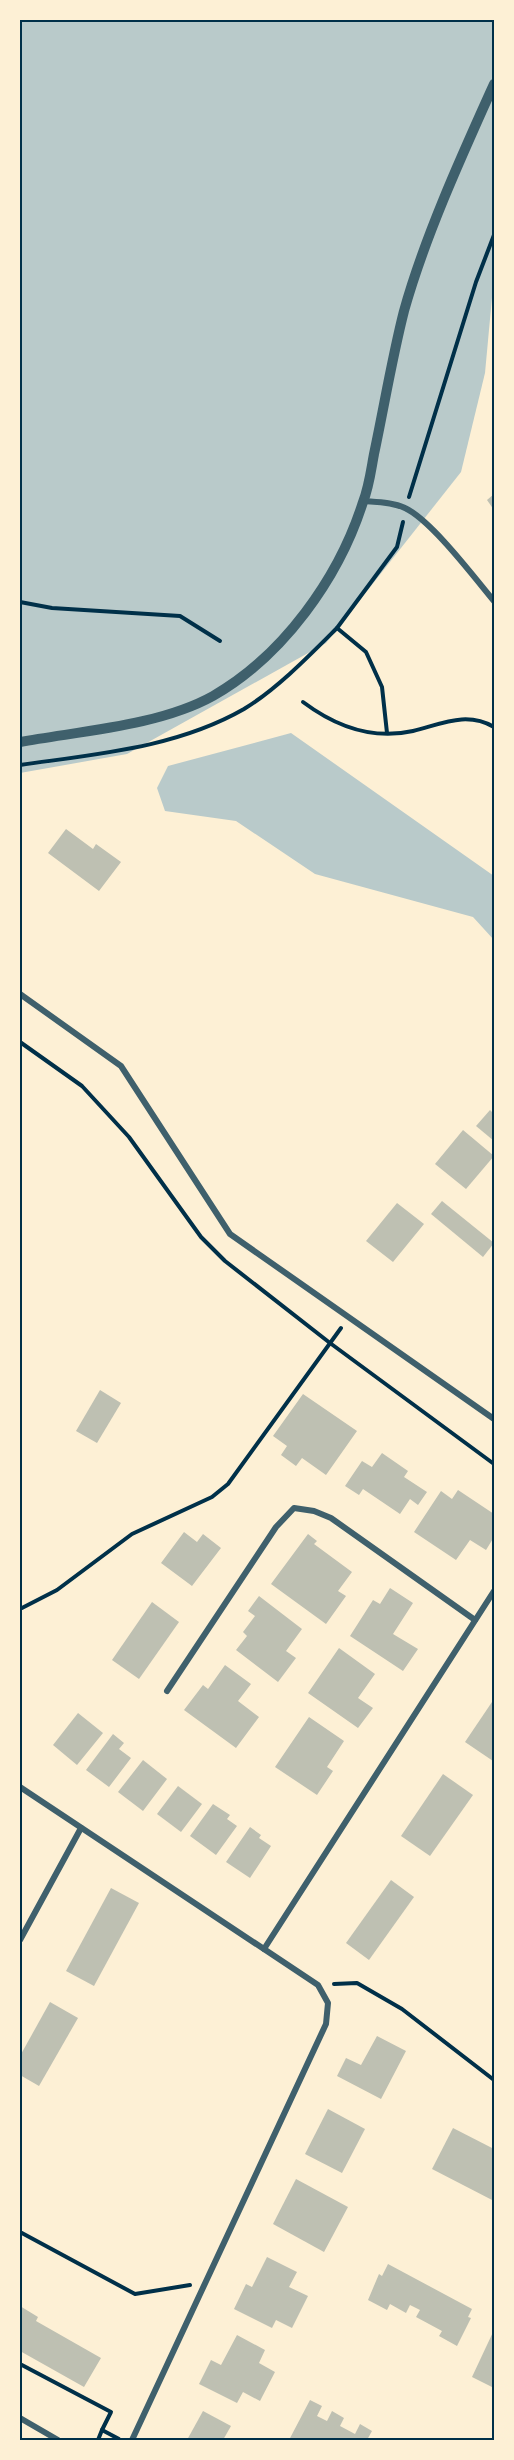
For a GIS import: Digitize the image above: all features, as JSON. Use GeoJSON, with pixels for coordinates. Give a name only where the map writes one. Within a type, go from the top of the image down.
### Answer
{"type":"FeatureCollection","features":[{"type":"Feature","properties":{"kind":"street"},"geometry":{"type":"LineString","coordinates":[[20,742],[139,722],[212,697],[234,682],[272,649],[316,599],[340,557],[364,501],[407,301],[443,204],[495,84]]}},
{"type":"Feature","properties":{"kind":"street"},"geometry":{"type":"LineString","coordinates":[[364,501],[393,504],[406,508],[426,523],[495,601]]}},
{"type":"Feature","properties":{"kind":"street"},"geometry":{"type":"LineString","coordinates":[[20,1004],[22,996],[121,1066],[230,1234],[495,1419]]}},
{"type":"Feature","properties":{"kind":"street"},"geometry":{"type":"LineString","coordinates":[[167,1691],[276,1527],[294,1508],[314,1511],[331,1518],[475,1620]]}},
{"type":"Feature","properties":{"kind":"street"},"geometry":{"type":"LineString","coordinates":[[264,1949],[495,1592]]}},
{"type":"Feature","properties":{"kind":"street"},"geometry":{"type":"LineString","coordinates":[[20,1787],[318,1985],[328,2003],[326,2024],[132,2440]]}},
{"type":"Feature","properties":{"kind":"street"},"geometry":{"type":"LineString","coordinates":[[20,1940],[81,1828]]}},
{"type":"Feature","properties":{"kind":"street"},"geometry":{"type":"LineString","coordinates":[[20,2418],[58,2440]]}},
{"type":"Feature","properties":{"kind":"path"},"geometry":{"type":"LineString","coordinates":[[387,733],[382,687],[366,652],[337,628],[397,547],[406,508],[476,282],[495,235]]}},
{"type":"Feature","properties":{"kind":"path"},"geometry":{"type":"LineString","coordinates":[[20,602],[52,608],[180,616],[220,641]]}},
{"type":"Feature","properties":{"kind":"path"},"geometry":{"type":"LineString","coordinates":[[303,702],[331,721],[347,727],[387,733],[412,731],[464,718],[495,727]]}},
{"type":"Feature","properties":{"kind":"path"},"geometry":{"type":"LineString","coordinates":[[20,1609],[57,1590],[132,1534],[212,1497],[228,1484],[349,1317]]}},
{"type":"Feature","properties":{"kind":"path"},"geometry":{"type":"LineString","coordinates":[[318,1985],[357,1983],[420,2020],[495,2080]]}},
{"type":"Feature","properties":{"kind":"path"},"geometry":{"type":"LineString","coordinates":[[20,2232],[135,2294],[205,2283]]}},
{"type":"Feature","properties":{"kind":"path"},"geometry":{"type":"LineString","coordinates":[[20,2364],[111,2412],[98,2440]]}},
{"type":"Feature","properties":{"kind":"path"},"geometry":{"type":"LineString","coordinates":[[102,2430],[123,2440]]}},
{"type":"Feature","properties":{"kind":"shaded area"},"geometry":{"type":"Polygon","coordinates":[[[20,20],[494,20],[494,276],[485,373],[461,472],[326,643],[127,754],[20,773],[20,20]]]}},
{"type":"Feature","properties":{"kind":"shaded area"},"geometry":{"type":"Polygon","coordinates":[[[291,733],[494,876],[494,940],[473,917],[315,874],[236,821],[165,811],[157,788],[168,766],[291,733]]]}},
{"type":"Feature","properties":{"kind":"building"},"geometry":{"type":"Polygon","coordinates":[[[494,494],[494,510],[487,500],[494,494]]]}},
{"type":"Feature","properties":{"kind":"building"},"geometry":{"type":"Polygon","coordinates":[[[66,829],[93,849],[96,844],[121,862],[99,891],[48,853],[66,829]]]}},
{"type":"Feature","properties":{"kind":"building"},"geometry":{"type":"Polygon","coordinates":[[[490,1110],[494,1114],[494,1141],[476,1126],[490,1110]]]}},
{"type":"Feature","properties":{"kind":"building"},"geometry":{"type":"Polygon","coordinates":[[[463,1130],[494,1156],[466,1189],[435,1164],[463,1130]]]}},
{"type":"Feature","properties":{"kind":"building"},"geometry":{"type":"Polygon","coordinates":[[[442,1201],[494,1243],[483,1257],[431,1214],[442,1201]]]}},
{"type":"Feature","properties":{"kind":"building"},"geometry":{"type":"Polygon","coordinates":[[[397,1203],[424,1224],[393,1262],[366,1241],[397,1203]]]}},
{"type":"Feature","properties":{"kind":"building"},"geometry":{"type":"Polygon","coordinates":[[[100,1390],[121,1403],[97,1443],[76,1431],[100,1390]]]}},
{"type":"Feature","properties":{"kind":"building"},"geometry":{"type":"Polygon","coordinates":[[[303,1394],[357,1431],[326,1475],[302,1458],[296,1466],[281,1455],[287,1446],[273,1436],[303,1394]]]}},
{"type":"Feature","properties":{"kind":"building"},"geometry":{"type":"Polygon","coordinates":[[[382,1453],[408,1471],[404,1477],[427,1492],[418,1505],[410,1499],[400,1514],[363,1489],[359,1495],[345,1486],[362,1461],[372,1467],[382,1453]]]}},
{"type":"Feature","properties":{"kind":"building"},"geometry":{"type":"Polygon","coordinates":[[[458,1490],[494,1514],[494,1537],[486,1550],[470,1540],[456,1560],[414,1532],[441,1491],[452,1499],[458,1490]]]}},
{"type":"Feature","properties":{"kind":"building"},"geometry":{"type":"Polygon","coordinates":[[[184,1532],[197,1542],[203,1534],[221,1548],[192,1586],[161,1563],[184,1532]]]}},
{"type":"Feature","properties":{"kind":"building"},"geometry":{"type":"Polygon","coordinates":[[[308,1534],[317,1541],[314,1544],[352,1572],[338,1591],[346,1596],[326,1624],[271,1584],[308,1534]]]}},
{"type":"Feature","properties":{"kind":"building"},"geometry":{"type":"Polygon","coordinates":[[[390,1588],[413,1603],[393,1634],[418,1649],[403,1671],[350,1636],[373,1600],[380,1604],[390,1588]]]}},
{"type":"Feature","properties":{"kind":"building"},"geometry":{"type":"Polygon","coordinates":[[[259,1596],[302,1629],[286,1651],[296,1658],[278,1682],[236,1650],[247,1636],[243,1632],[255,1616],[248,1611],[259,1596]]]}},
{"type":"Feature","properties":{"kind":"building"},"geometry":{"type":"Polygon","coordinates":[[[152,1602],[179,1622],[139,1679],[112,1660],[152,1602]]]}},
{"type":"Feature","properties":{"kind":"building"},"geometry":{"type":"Polygon","coordinates":[[[339,1648],[375,1674],[358,1698],[373,1708],[358,1728],[308,1693],[339,1648]]]}},
{"type":"Feature","properties":{"kind":"building"},"geometry":{"type":"Polygon","coordinates":[[[225,1665],[251,1684],[238,1701],[259,1717],[236,1748],[184,1710],[203,1685],[208,1689],[225,1665]]]}},
{"type":"Feature","properties":{"kind":"building"},"geometry":{"type":"Polygon","coordinates":[[[494,1699],[494,1759],[493,1761],[465,1742],[494,1699]]]}},
{"type":"Feature","properties":{"kind":"building"},"geometry":{"type":"Polygon","coordinates":[[[78,1713],[103,1733],[77,1765],[53,1745],[78,1713]]]}},
{"type":"Feature","properties":{"kind":"building"},"geometry":{"type":"Polygon","coordinates":[[[309,1717],[344,1741],[327,1767],[333,1771],[317,1795],[275,1767],[309,1717]]]}},
{"type":"Feature","properties":{"kind":"building"},"geometry":{"type":"Polygon","coordinates":[[[113,1734],[124,1743],[119,1749],[131,1758],[109,1787],[86,1770],[113,1734]]]}},
{"type":"Feature","properties":{"kind":"building"},"geometry":{"type":"Polygon","coordinates":[[[143,1760],[167,1779],[143,1811],[118,1792],[143,1760]]]}},
{"type":"Feature","properties":{"kind":"building"},"geometry":{"type":"Polygon","coordinates":[[[443,1774],[473,1795],[430,1856],[401,1836],[443,1774]]]}},
{"type":"Feature","properties":{"kind":"building"},"geometry":{"type":"Polygon","coordinates":[[[178,1786],[202,1804],[181,1832],[157,1814],[178,1786]]]}},
{"type":"Feature","properties":{"kind":"building"},"geometry":{"type":"Polygon","coordinates":[[[213,1804],[230,1815],[227,1819],[237,1826],[216,1855],[190,1836],[213,1804]]]}},
{"type":"Feature","properties":{"kind":"building"},"geometry":{"type":"Polygon","coordinates":[[[250,1827],[261,1835],[259,1838],[271,1846],[250,1878],[226,1862],[250,1827]]]}},
{"type":"Feature","properties":{"kind":"building"},"geometry":{"type":"Polygon","coordinates":[[[391,1880],[414,1897],[369,1960],[346,1943],[391,1880]]]}},
{"type":"Feature","properties":{"kind":"building"},"geometry":{"type":"Polygon","coordinates":[[[111,1888],[139,1903],[94,1986],[66,1971],[111,1888]]]}},
{"type":"Feature","properties":{"kind":"building"},"geometry":{"type":"Polygon","coordinates":[[[50,2002],[78,2018],[39,2086],[20,2075],[20,2056],[50,2002]]]}},
{"type":"Feature","properties":{"kind":"building"},"geometry":{"type":"Polygon","coordinates":[[[377,2036],[406,2051],[381,2099],[337,2076],[346,2058],[361,2065],[377,2036]]]}},
{"type":"Feature","properties":{"kind":"building"},"geometry":{"type":"Polygon","coordinates":[[[328,2109],[365,2129],[342,2173],[305,2154],[328,2109]]]}},
{"type":"Feature","properties":{"kind":"building"},"geometry":{"type":"Polygon","coordinates":[[[453,2128],[494,2149],[494,2201],[432,2169],[453,2128]]]}},
{"type":"Feature","properties":{"kind":"building"},"geometry":{"type":"Polygon","coordinates":[[[296,2179],[348,2207],[324,2252],[273,2224],[296,2179]]]}},
{"type":"Feature","properties":{"kind":"building"},"geometry":{"type":"Polygon","coordinates":[[[267,2257],[297,2272],[289,2287],[308,2296],[292,2328],[276,2320],[272,2328],[234,2309],[246,2284],[252,2287],[267,2257]]]}},
{"type":"Feature","properties":{"kind":"building"},"geometry":{"type":"Polygon","coordinates":[[[388,2264],[472,2309],[468,2317],[471,2318],[457,2346],[439,2336],[442,2331],[416,2317],[420,2310],[410,2305],[406,2313],[390,2304],[387,2310],[368,2300],[379,2274],[382,2276],[388,2264]]]}},
{"type":"Feature","properties":{"kind":"building"},"geometry":{"type":"Polygon","coordinates":[[[20,2306],[38,2317],[36,2321],[101,2358],[84,2387],[20,2351],[20,2306]]]}},
{"type":"Feature","properties":{"kind":"building"},"geometry":{"type":"Polygon","coordinates":[[[494,2330],[494,2388],[472,2377],[494,2330]]]}},
{"type":"Feature","properties":{"kind":"building"},"geometry":{"type":"Polygon","coordinates":[[[237,2335],[265,2350],[259,2363],[275,2372],[260,2401],[243,2392],[237,2403],[199,2384],[211,2360],[221,2365],[237,2335]]]}},
{"type":"Feature","properties":{"kind":"building"},"geometry":{"type":"Polygon","coordinates":[[[310,2400],[322,2406],[317,2416],[327,2421],[332,2411],[344,2418],[340,2426],[355,2434],[360,2424],[372,2431],[367,2440],[289,2440],[310,2400]]]}},
{"type":"Feature","properties":{"kind":"building"},"geometry":{"type":"Polygon","coordinates":[[[203,2411],[231,2426],[223,2440],[187,2440],[203,2411]]]}}]}
